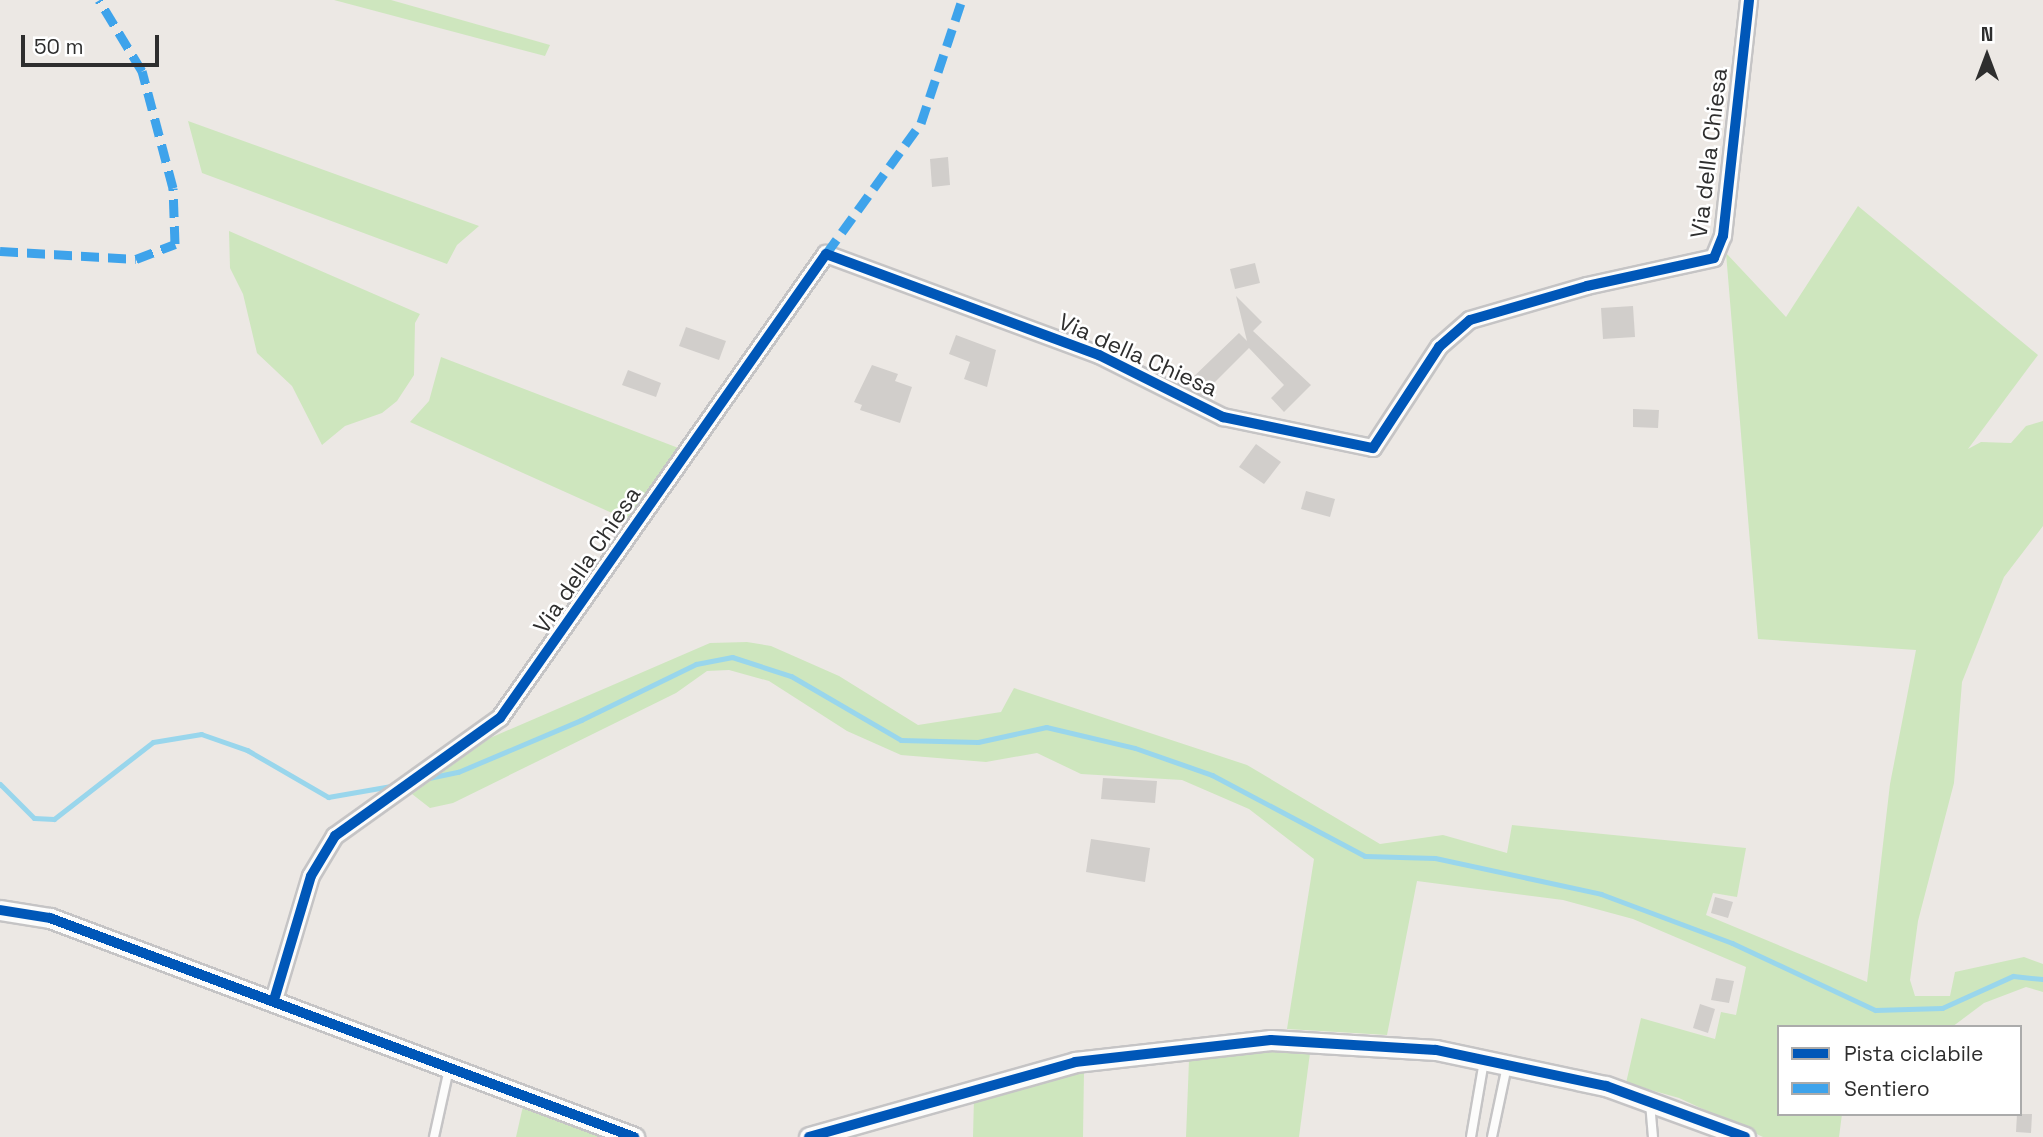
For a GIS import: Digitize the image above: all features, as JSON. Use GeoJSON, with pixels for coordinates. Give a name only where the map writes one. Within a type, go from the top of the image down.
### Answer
{"type":"FeatureCollection","features":[{"type":"Feature","properties":{"kind":"street","name":"Via della Chiesa"},"geometry":{"type":"LineString","coordinates":[[274,1000],[318,860],[346,824],[434,768],[485,731],[519,694],[826,254],[1099,355],[1223,417],[1373,448],[1439,347],[1470,320],[1587,286],[1714,258],[1723,236],[1749,0]]}},
{"type":"Feature","properties":{"kind":"street"},"geometry":{"type":"LineString","coordinates":[[0,910],[50,918],[634,1137]]}},
{"type":"Feature","properties":{"kind":"street"},"geometry":{"type":"LineString","coordinates":[[809,1137],[1101,1059],[1271,1040],[1436,1050],[1649,1100],[1745,1137]]}},
{"type":"Feature","properties":{"kind":"lane"},"geometry":{"type":"LineString","coordinates":[[1471,1137],[1484,1061]]}},
{"type":"Feature","properties":{"kind":"lane"},"geometry":{"type":"LineString","coordinates":[[1492,1137],[1507,1066]]}},
{"type":"Feature","properties":{"kind":"lane"},"geometry":{"type":"LineString","coordinates":[[434,1137],[449,1069]]}},
{"type":"Feature","properties":{"kind":"lane"},"geometry":{"type":"LineString","coordinates":[[1649,1100],[1653,1137]]}},
{"type":"Feature","properties":{"kind":"green space"},"geometry":{"type":"Polygon","coordinates":[[[334,0],[391,0],[550,45],[545,56],[334,0]]]}},
{"type":"Feature","properties":{"kind":"green space"},"geometry":{"type":"Polygon","coordinates":[[[177,117],[479,226],[457,245],[447,264],[202,173],[188,121],[177,117]]]}},
{"type":"Feature","properties":{"kind":"green space"},"geometry":{"type":"Polygon","coordinates":[[[1858,206],[2038,355],[1968,449],[1981,442],[2011,443],[2026,426],[2043,421],[2043,526],[2004,577],[1962,682],[1954,783],[1918,921],[1910,980],[1915,996],[1950,996],[1955,972],[2024,957],[2043,964],[2043,992],[2026,987],[1984,1003],[1955,1025],[1777,1025],[1777,1116],[1842,1116],[1839,1137],[1763,1137],[1679,1098],[1626,1083],[1641,1018],[1715,1039],[1721,1012],[1736,1015],[1746,967],[1633,919],[1563,900],[1417,881],[1387,1035],[1287,1029],[1314,859],[1249,809],[1182,780],[1081,774],[1037,753],[986,762],[901,755],[847,731],[769,681],[729,670],[707,671],[676,693],[453,803],[430,808],[412,794],[490,738],[710,643],[747,642],[771,646],[839,676],[918,725],[1001,712],[1014,688],[1247,765],[1380,844],[1443,835],[1507,853],[1512,825],[1746,848],[1737,897],[1713,893],[1706,915],[1867,982],[1890,784],[1916,650],[1758,639],[1726,253],[1786,317],[1858,206]]]}},
{"type":"Feature","properties":{"kind":"green space"},"geometry":{"type":"Polygon","coordinates":[[[229,231],[420,314],[415,323],[414,375],[397,401],[382,413],[345,426],[322,445],[292,386],[257,353],[243,294],[230,268],[229,231]]]}},
{"type":"Feature","properties":{"kind":"green space"},"geometry":{"type":"Polygon","coordinates":[[[441,357],[681,449],[632,522],[410,422],[429,401],[441,357]]]}},
{"type":"Feature","properties":{"kind":"green space"},"geometry":{"type":"Polygon","coordinates":[[[1265,1051],[1310,1053],[1299,1137],[1186,1137],[1189,1060],[1265,1051]]]}},
{"type":"Feature","properties":{"kind":"green space"},"geometry":{"type":"Polygon","coordinates":[[[1084,1071],[1083,1137],[973,1137],[974,1097],[1084,1071]]]}},
{"type":"Feature","properties":{"kind":"green space"},"geometry":{"type":"Polygon","coordinates":[[[523,1106],[597,1135],[597,1137],[516,1137],[523,1106]]]}},
{"type":"Feature","properties":{"kind":"building"},"geometry":{"type":"Polygon","coordinates":[[[948,157],[950,185],[932,187],[930,159],[948,157]]]}},
{"type":"Feature","properties":{"kind":"building"},"geometry":{"type":"Polygon","coordinates":[[[1255,263],[1260,283],[1235,289],[1230,269],[1255,263]]]}},
{"type":"Feature","properties":{"kind":"building"},"geometry":{"type":"Polygon","coordinates":[[[1236,296],[1262,322],[1253,331],[1311,385],[1284,412],[1271,398],[1284,385],[1249,348],[1202,395],[1188,382],[1239,333],[1247,341],[1236,296]]]}},
{"type":"Feature","properties":{"kind":"building"},"geometry":{"type":"Polygon","coordinates":[[[1633,306],[1635,337],[1603,339],[1601,308],[1633,306]]]}},
{"type":"Feature","properties":{"kind":"building"},"geometry":{"type":"Polygon","coordinates":[[[686,327],[726,341],[719,360],[679,346],[686,327]]]}},
{"type":"Feature","properties":{"kind":"building"},"geometry":{"type":"Polygon","coordinates":[[[956,335],[996,350],[987,387],[964,379],[970,362],[949,354],[956,335]]]}},
{"type":"Feature","properties":{"kind":"building"},"geometry":{"type":"Polygon","coordinates":[[[872,365],[898,374],[895,381],[912,387],[900,423],[860,410],[862,405],[854,402],[872,365]]]}},
{"type":"Feature","properties":{"kind":"building"},"geometry":{"type":"Polygon","coordinates":[[[628,370],[661,383],[656,397],[622,385],[628,370]]]}},
{"type":"Feature","properties":{"kind":"building"},"geometry":{"type":"Polygon","coordinates":[[[1633,409],[1659,410],[1658,428],[1633,427],[1633,409]]]}},
{"type":"Feature","properties":{"kind":"building"},"geometry":{"type":"Polygon","coordinates":[[[1256,444],[1281,462],[1264,484],[1239,467],[1256,444]]]}},
{"type":"Feature","properties":{"kind":"building"},"geometry":{"type":"Polygon","coordinates":[[[1306,491],[1335,499],[1330,517],[1301,509],[1306,491]]]}},
{"type":"Feature","properties":{"kind":"building"},"geometry":{"type":"Polygon","coordinates":[[[1103,778],[1157,781],[1155,803],[1101,799],[1103,778]]]}},
{"type":"Feature","properties":{"kind":"building"},"geometry":{"type":"Polygon","coordinates":[[[1091,839],[1150,848],[1145,882],[1086,872],[1091,839]]]}},
{"type":"Feature","properties":{"kind":"building"},"geometry":{"type":"Polygon","coordinates":[[[1715,897],[1733,902],[1728,918],[1711,913],[1715,897]]]}},
{"type":"Feature","properties":{"kind":"building"},"geometry":{"type":"Polygon","coordinates":[[[1716,978],[1734,981],[1729,1003],[1711,1000],[1716,978]]]}},
{"type":"Feature","properties":{"kind":"building"},"geometry":{"type":"Polygon","coordinates":[[[1700,1004],[1715,1009],[1708,1033],[1693,1028],[1700,1004]]]}},
{"type":"Feature","properties":{"kind":"building"},"geometry":{"type":"Polygon","coordinates":[[[2032,1114],[2031,1133],[2016,1132],[2017,1116],[2032,1114]]]}},
{"type":"Feature","properties":{"kind":"waterway"},"geometry":{"type":"LineString","coordinates":[[424,779],[458,772],[581,720],[696,664],[732,657],[791,676],[901,740],[978,742],[1046,727],[1135,748],[1212,775],[1365,856],[1435,858],[1601,894],[1732,943],[1875,1010],[1942,1008],[2013,976],[2043,979]]}},
{"type":"Feature","properties":{"kind":"waterway"},"geometry":{"type":"LineString","coordinates":[[0,784],[34,818],[54,819],[153,742],[201,734],[247,750],[328,797],[397,785]]}},
{"type":"Feature","properties":{"kind":"marked path"},"geometry":{"type":"LineString","coordinates":[[0,251],[136,259],[175,244],[173,188],[142,71],[99,0]]}},
{"type":"Feature","properties":{"kind":"marked path"},"geometry":{"type":"LineString","coordinates":[[826,254],[921,123],[962,0]]}},
{"type":"Feature","properties":{"kind":"cycle path"},"geometry":{"type":"LineString","coordinates":[[274,1000],[311,876],[335,836],[500,718],[826,254],[1099,355],[1223,417],[1373,448],[1439,347],[1470,320],[1587,286],[1714,258],[1723,236],[1749,0]]}},
{"type":"Feature","properties":{"kind":"cycle path"},"geometry":{"type":"LineString","coordinates":[[0,910],[50,918],[634,1137]]}},
{"type":"Feature","properties":{"kind":"cycle path"},"geometry":{"type":"LineString","coordinates":[[809,1137],[1075,1062],[1271,1040],[1436,1050],[1606,1086],[1745,1137]]}}]}
